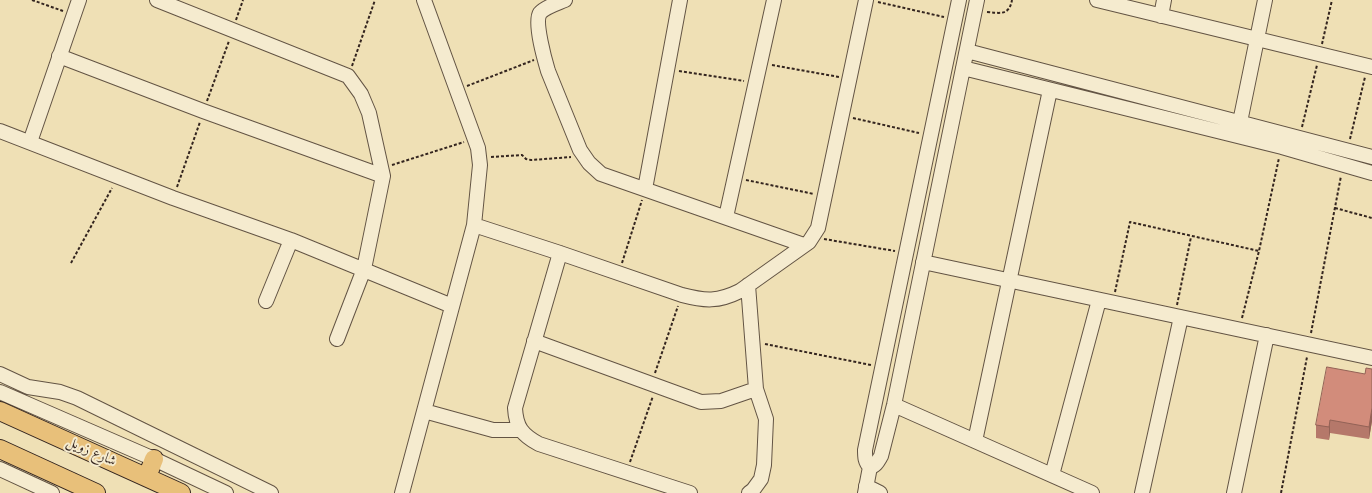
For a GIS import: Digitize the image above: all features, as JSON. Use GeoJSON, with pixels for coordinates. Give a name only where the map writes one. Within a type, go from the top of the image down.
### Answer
{"type":"FeatureCollection","features":[{"type":"Feature","properties":{"kind":"main road","name":"شارع زويل"},"geometry":{"type":"LineString","coordinates":[[0,411],[181,493]]}},
{"type":"Feature","properties":{"kind":"main road"},"geometry":{"type":"LineString","coordinates":[[0,449],[96,493]]}},
{"type":"Feature","properties":{"kind":"main road"},"geometry":{"type":"LineString","coordinates":[[147,478],[154,459]]}},
{"type":"Feature","properties":{"kind":"street"},"geometry":{"type":"LineString","coordinates":[[30,142],[59,56],[80,0]]}},
{"type":"Feature","properties":{"kind":"street"},"geometry":{"type":"LineString","coordinates":[[157,0],[348,76],[361,94],[369,113],[382,173],[364,269],[337,339]]}},
{"type":"Feature","properties":{"kind":"street"},"geometry":{"type":"LineString","coordinates":[[402,493],[474,225],[480,158],[424,0]]}},
{"type":"Feature","properties":{"kind":"street"},"geometry":{"type":"LineString","coordinates":[[565,0],[544,10],[538,18],[544,56],[548,71],[580,150],[601,174],[726,217],[808,242]]}},
{"type":"Feature","properties":{"kind":"street"},"geometry":{"type":"LineString","coordinates":[[645,189],[680,0]]}},
{"type":"Feature","properties":{"kind":"street"},"geometry":{"type":"LineString","coordinates":[[726,217],[774,0]]}},
{"type":"Feature","properties":{"kind":"street"},"geometry":{"type":"LineString","coordinates":[[880,493],[866,490],[870,467],[865,460],[865,450],[959,0]]}},
{"type":"Feature","properties":{"kind":"street"},"geometry":{"type":"LineString","coordinates":[[1098,0],[1370,66]]}},
{"type":"Feature","properties":{"kind":"street"},"geometry":{"type":"LineString","coordinates":[[1161,16],[1164,0]]}},
{"type":"Feature","properties":{"kind":"street"},"geometry":{"type":"LineString","coordinates":[[1240,122],[1264,0]]}},
{"type":"Feature","properties":{"kind":"street"},"geometry":{"type":"LineString","coordinates":[[474,225],[560,252],[682,295],[701,300],[721,298],[740,291],[808,242],[818,228],[850,79],[871,1]]}},
{"type":"Feature","properties":{"kind":"street"},"geometry":{"type":"LineString","coordinates":[[870,467],[877,463],[881,456],[894,405],[976,5]]}},
{"type":"Feature","properties":{"kind":"street"},"geometry":{"type":"LineString","coordinates":[[967,51],[1372,157]]}},
{"type":"Feature","properties":{"kind":"street"},"geometry":{"type":"LineString","coordinates":[[59,56],[204,112],[382,173]]}},
{"type":"Feature","properties":{"kind":"street"},"geometry":{"type":"LineString","coordinates":[[963,68],[1282,147],[1372,173]]}},
{"type":"Feature","properties":{"kind":"street"},"geometry":{"type":"LineString","coordinates":[[975,441],[1050,90]]}},
{"type":"Feature","properties":{"kind":"street"},"geometry":{"type":"LineString","coordinates":[[0,131],[173,198],[291,240],[452,306]]}},
{"type":"Feature","properties":{"kind":"street"},"geometry":{"type":"LineString","coordinates":[[929,140],[947,147]]}},
{"type":"Feature","properties":{"kind":"street"},"geometry":{"type":"LineString","coordinates":[[266,301],[291,240]]}},
{"type":"Feature","properties":{"kind":"street"},"geometry":{"type":"LineString","coordinates":[[560,252],[515,408],[516,419],[520,430],[528,438],[539,444],[690,493]]}},
{"type":"Feature","properties":{"kind":"street"},"geometry":{"type":"LineString","coordinates":[[923,262],[1372,358]]}},
{"type":"Feature","properties":{"kind":"street"},"geometry":{"type":"LineString","coordinates":[[748,285],[756,389],[766,419],[764,465],[761,479],[749,493]]}},
{"type":"Feature","properties":{"kind":"street"},"geometry":{"type":"LineString","coordinates":[[1052,475],[1099,300]]}},
{"type":"Feature","properties":{"kind":"street"},"geometry":{"type":"LineString","coordinates":[[1142,493],[1178,316]]}},
{"type":"Feature","properties":{"kind":"street"},"geometry":{"type":"LineString","coordinates":[[1234,493],[1267,336]]}},
{"type":"Feature","properties":{"kind":"street"},"geometry":{"type":"LineString","coordinates":[[534,341],[702,402],[721,401],[756,389]]}},
{"type":"Feature","properties":{"kind":"street"},"geometry":{"type":"LineString","coordinates":[[0,374],[28,387],[60,392],[77,398],[271,493]]}},
{"type":"Feature","properties":{"kind":"street"},"geometry":{"type":"LineString","coordinates":[[0,392],[154,459],[226,493]]}},
{"type":"Feature","properties":{"kind":"street"},"geometry":{"type":"LineString","coordinates":[[894,405],[1092,493]]}},
{"type":"Feature","properties":{"kind":"street"},"geometry":{"type":"LineString","coordinates":[[424,411],[493,430],[520,430]]}},
{"type":"Feature","properties":{"kind":"street"},"geometry":{"type":"LineString","coordinates":[[0,470],[52,493]]}},
{"type":"Feature","properties":{"kind":"path"},"geometry":{"type":"LineString","coordinates":[[32,0],[74,15]]}},
{"type":"Feature","properties":{"kind":"path"},"geometry":{"type":"LineString","coordinates":[[348,76],[375,0]]}},
{"type":"Feature","properties":{"kind":"path"},"geometry":{"type":"LineString","coordinates":[[976,5],[1004,12],[1008,10],[1012,0]]}},
{"type":"Feature","properties":{"kind":"path"},"geometry":{"type":"LineString","coordinates":[[1300,137],[1332,0]]}},
{"type":"Feature","properties":{"kind":"path"},"geometry":{"type":"LineString","coordinates":[[871,1],[955,20]]}},
{"type":"Feature","properties":{"kind":"path"},"geometry":{"type":"LineString","coordinates":[[456,90],[544,56]]}},
{"type":"Feature","properties":{"kind":"path"},"geometry":{"type":"LineString","coordinates":[[760,62],[850,79]]}},
{"type":"Feature","properties":{"kind":"path"},"geometry":{"type":"LineString","coordinates":[[1347,150],[1370,66]]}},
{"type":"Feature","properties":{"kind":"path"},"geometry":{"type":"LineString","coordinates":[[667,69],[755,83]]}},
{"type":"Feature","properties":{"kind":"path"},"geometry":{"type":"LineString","coordinates":[[842,116],[929,140]]}},
{"type":"Feature","properties":{"kind":"path"},"geometry":{"type":"LineString","coordinates":[[382,173],[474,139]]}},
{"type":"Feature","properties":{"kind":"path"},"geometry":{"type":"LineString","coordinates":[[1239,330],[1259,251],[1282,147]]}},
{"type":"Feature","properties":{"kind":"path"},"geometry":{"type":"LineString","coordinates":[[480,158],[522,155],[526,159],[531,160],[584,156]]}},
{"type":"Feature","properties":{"kind":"path"},"geometry":{"type":"LineString","coordinates":[[1281,493],[1343,165]]}},
{"type":"Feature","properties":{"kind":"path"},"geometry":{"type":"LineString","coordinates":[[71,263],[118,176]]}},
{"type":"Feature","properties":{"kind":"path"},"geometry":{"type":"LineString","coordinates":[[734,178],[825,196]]}},
{"type":"Feature","properties":{"kind":"path"},"geometry":{"type":"LineString","coordinates":[[619,273],[645,189]]}},
{"type":"Feature","properties":{"kind":"path"},"geometry":{"type":"LineString","coordinates":[[1335,208],[1372,218]]}},
{"type":"Feature","properties":{"kind":"path"},"geometry":{"type":"LineString","coordinates":[[1113,303],[1130,222],[1191,237],[1259,251]]}},
{"type":"Feature","properties":{"kind":"path"},"geometry":{"type":"LineString","coordinates":[[1178,316],[1191,237]]}},
{"type":"Feature","properties":{"kind":"path"},"geometry":{"type":"LineString","coordinates":[[808,242],[906,253]]}},
{"type":"Feature","properties":{"kind":"path"},"geometry":{"type":"LineString","coordinates":[[626,472],[682,295]]}},
{"type":"Feature","properties":{"kind":"path"},"geometry":{"type":"LineString","coordinates":[[753,342],[882,367]]}},
{"type":"Feature","properties":{"kind":"building"},"geometry":{"type":"Polygon","coordinates":[[[1327,367],[1365,374],[1366,368],[1372,369],[1372,408],[1369,427],[1330,420],[1329,427],[1316,425],[1327,367]]]}}]}
